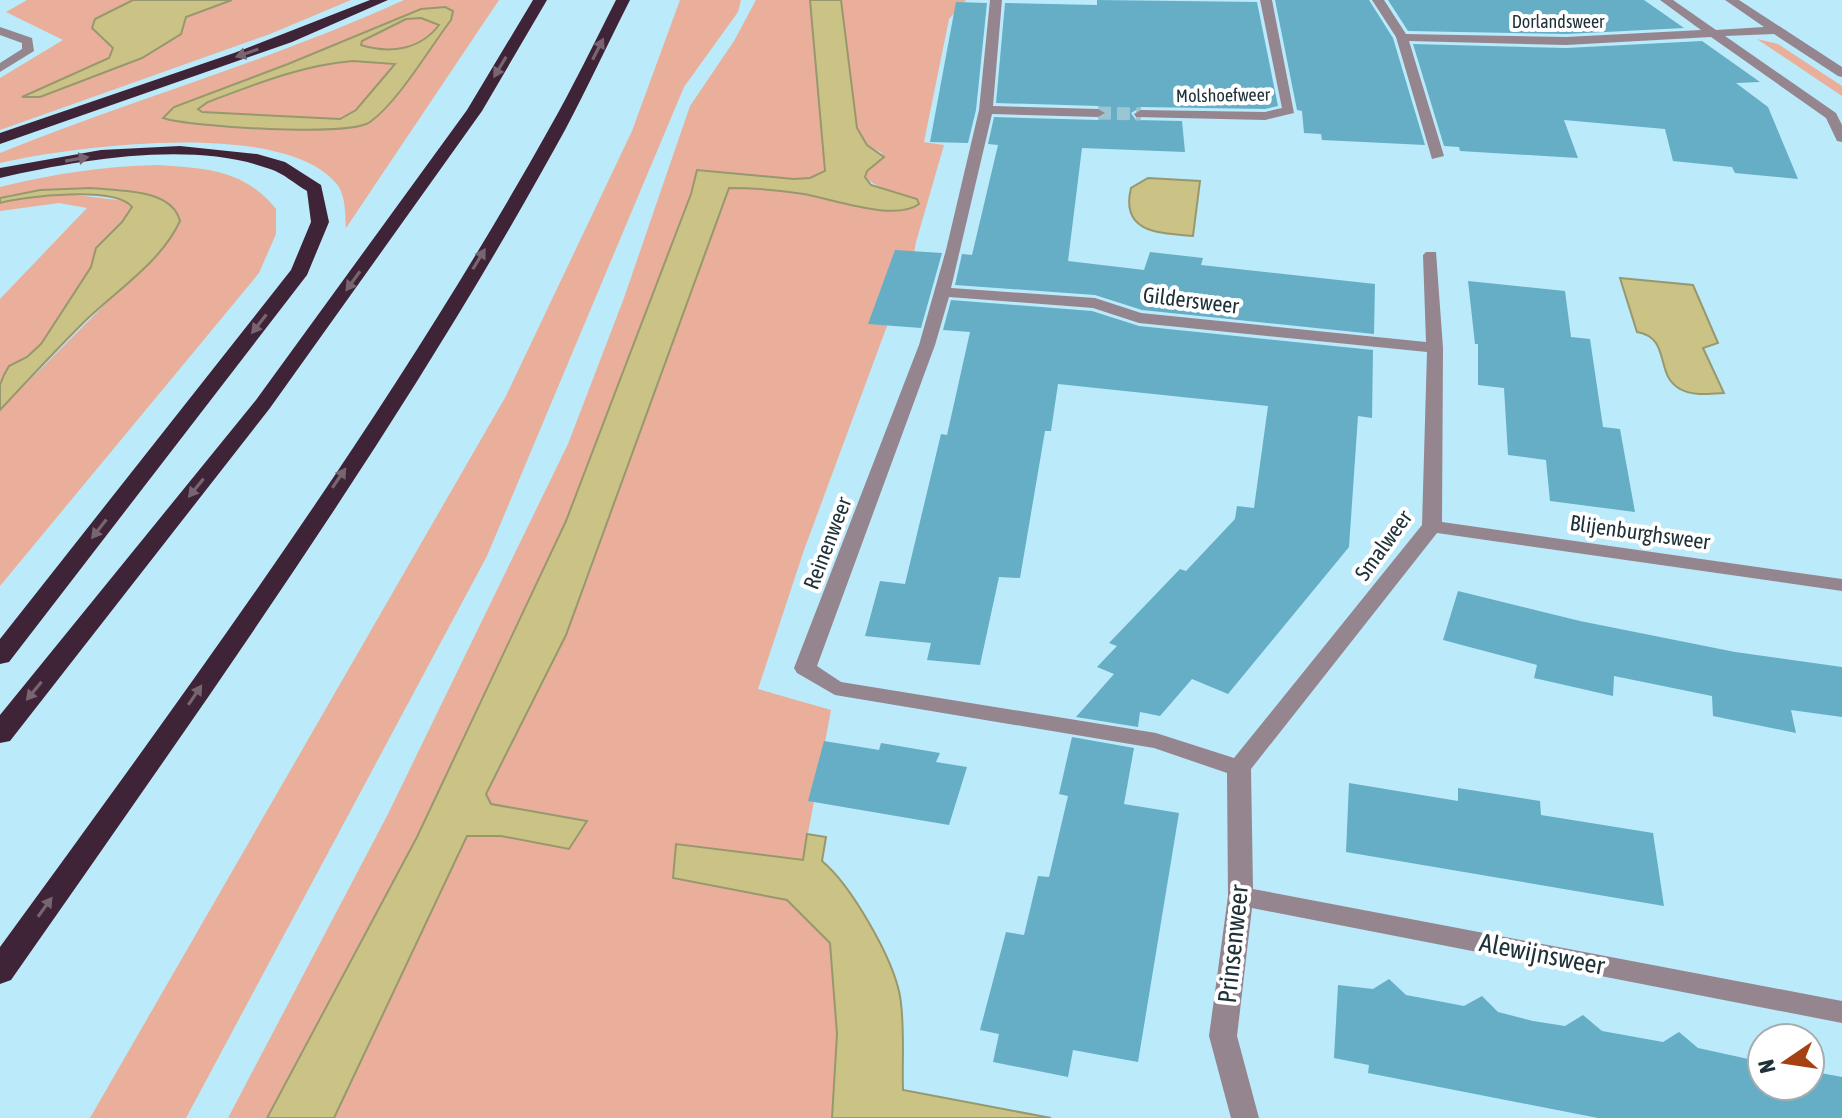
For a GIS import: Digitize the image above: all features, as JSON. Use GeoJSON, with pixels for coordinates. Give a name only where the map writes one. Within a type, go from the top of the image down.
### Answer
{"type":"FeatureCollection","features":[{"type":"Feature","properties":{"kind":"highway"},"geometry":{"type":"LineString","coordinates":[[0,139],[89,105],[321,27],[381,0]]}},
{"type":"Feature","properties":{"kind":"highway"},"geometry":{"type":"LineString","coordinates":[[0,734],[263,404],[474,111],[540,0]]}},
{"type":"Feature","properties":{"kind":"highway"},"geometry":{"type":"LineString","coordinates":[[0,971],[174,727],[416,363],[549,143],[623,0]]}},
{"type":"Feature","properties":{"kind":"highway"},"geometry":{"type":"LineString","coordinates":[[0,173],[88,156],[155,151],[219,153],[278,166],[315,189],[320,222],[300,271],[0,656]]}},
{"type":"Feature","properties":{"kind":"street","name":"Reinenweer"},"geometry":{"type":"LineString","coordinates":[[996,0],[986,110],[943,292],[927,345],[805,668],[835,688],[1156,741],[1239,768]]}},
{"type":"Feature","properties":{"kind":"street","name":"Molshoefweer"},"geometry":{"type":"LineString","coordinates":[[1141,114],[1265,116],[1289,110],[1266,0]]}},
{"type":"Feature","properties":{"kind":"street"},"geometry":{"type":"LineString","coordinates":[[1378,0],[1402,37],[1437,156]]}},
{"type":"Feature","properties":{"kind":"street"},"geometry":{"type":"LineString","coordinates":[[1666,0],[1831,116],[1842,138]]}},
{"type":"Feature","properties":{"kind":"street"},"geometry":{"type":"LineString","coordinates":[[1731,0],[1842,73]]}},
{"type":"Feature","properties":{"kind":"street","name":"Dorlandsweer"},"geometry":{"type":"LineString","coordinates":[[1402,37],[1566,41],[1775,30]]}},
{"type":"Feature","properties":{"kind":"street"},"geometry":{"type":"LineString","coordinates":[[0,31],[28,41],[28,51],[0,68]]}},
{"type":"Feature","properties":{"kind":"street"},"geometry":{"type":"LineString","coordinates":[[986,110],[1098,113]]}},
{"type":"Feature","properties":{"kind":"street","name":"Smalweer"},"geometry":{"type":"LineString","coordinates":[[1239,768],[1432,526],[1435,348],[1431,255]]}},
{"type":"Feature","properties":{"kind":"street","name":"Gildersweer"},"geometry":{"type":"LineString","coordinates":[[943,292],[1095,303],[1139,318],[1435,348]]}},
{"type":"Feature","properties":{"kind":"street","name":"Blijenburghsweer"},"geometry":{"type":"LineString","coordinates":[[1432,526],[1842,585]]}},
{"type":"Feature","properties":{"kind":"street","name":"Prinsenweer"},"geometry":{"type":"LineString","coordinates":[[1239,768],[1241,896],[1223,1036],[1245,1118]]}},
{"type":"Feature","properties":{"kind":"street","name":"Alewijnsweer"},"geometry":{"type":"LineString","coordinates":[[1241,896],[1842,1012]]}},
{"type":"Feature","properties":{"kind":"shaded area"},"geometry":{"type":"Polygon","coordinates":[[[27,0],[133,0],[96,19],[92,27],[113,48],[109,58],[29,99],[142,58],[181,34],[186,17],[232,0],[351,0],[270,34],[0,130],[0,78],[63,40],[6,12],[27,0]]]}},
{"type":"Feature","properties":{"kind":"shaded area"},"geometry":{"type":"Polygon","coordinates":[[[133,0],[232,0],[186,17],[181,34],[142,58],[40,97],[22,97],[109,58],[113,48],[92,28],[95,19],[133,0]]]}},
{"type":"Feature","properties":{"kind":"shaded area"},"geometry":{"type":"Polygon","coordinates":[[[404,0],[499,0],[346,228],[343,198],[335,182],[308,162],[270,150],[174,142],[75,150],[0,163],[0,153],[354,22],[404,0]],[[445,7],[421,9],[174,107],[163,118],[234,127],[303,130],[357,127],[381,113],[451,20],[445,7]]]}},
{"type":"Feature","properties":{"kind":"shaded area"},"geometry":{"type":"Polygon","coordinates":[[[680,0],[741,0],[738,12],[684,87],[487,556],[186,1118],[90,1118],[506,396],[632,131],[680,0]]]}},
{"type":"Feature","properties":{"kind":"shaded area"},"geometry":{"type":"Polygon","coordinates":[[[756,0],[810,0],[825,171],[810,178],[794,179],[697,170],[691,194],[566,521],[417,837],[267,1118],[228,1118],[388,814],[568,444],[624,298],[690,106],[734,41],[756,0]]]}},
{"type":"Feature","properties":{"kind":"shaded area"},"geometry":{"type":"Polygon","coordinates":[[[810,0],[841,0],[857,128],[867,145],[884,157],[867,171],[865,177],[871,185],[917,199],[919,204],[895,211],[879,210],[795,193],[729,188],[566,635],[486,794],[491,804],[587,821],[569,849],[501,836],[467,836],[334,1118],[267,1118],[417,837],[566,521],[691,194],[697,170],[794,179],[810,178],[825,171],[810,0]]]}},
{"type":"Feature","properties":{"kind":"shaded area"},"geometry":{"type":"Polygon","coordinates":[[[841,0],[966,0],[949,19],[924,142],[944,145],[916,242],[906,296],[887,326],[804,550],[758,689],[831,710],[803,860],[677,844],[674,878],[787,900],[830,943],[837,1034],[832,1118],[334,1118],[467,836],[501,836],[568,849],[586,820],[491,804],[486,794],[566,635],[729,188],[797,193],[877,209],[908,209],[919,204],[864,176],[882,153],[867,145],[857,128],[841,0]]]}},
{"type":"Feature","properties":{"kind":"shaded area"},"geometry":{"type":"Polygon","coordinates":[[[445,7],[453,11],[451,20],[402,89],[370,122],[356,127],[303,130],[235,127],[163,118],[174,107],[421,9],[445,7]],[[421,18],[406,19],[362,41],[361,45],[393,49],[414,45],[439,25],[421,18]],[[353,61],[279,76],[208,102],[198,109],[202,112],[340,119],[356,110],[395,64],[353,61]]]}},
{"type":"Feature","properties":{"kind":"shaded area"},"geometry":{"type":"Polygon","coordinates":[[[421,18],[439,25],[413,45],[383,49],[361,45],[362,41],[406,19],[421,18]]]}},
{"type":"Feature","properties":{"kind":"shaded area"},"geometry":{"type":"Polygon","coordinates":[[[1757,39],[1778,44],[1842,86],[1842,96],[1757,39]]]}},
{"type":"Feature","properties":{"kind":"shaded area"},"geometry":{"type":"Polygon","coordinates":[[[353,61],[395,64],[356,110],[340,119],[202,112],[198,109],[208,102],[310,66],[353,61]]]}},
{"type":"Feature","properties":{"kind":"shaded area"},"geometry":{"type":"Polygon","coordinates":[[[158,165],[208,170],[251,186],[276,209],[276,234],[259,273],[0,586],[0,410],[111,298],[136,193],[14,194],[0,198],[0,187],[79,172],[158,165]]]}},
{"type":"Feature","properties":{"kind":"shaded area"},"geometry":{"type":"Polygon","coordinates":[[[1148,178],[1200,181],[1193,236],[1167,234],[1145,228],[1137,222],[1131,214],[1129,203],[1131,188],[1148,178]]]}},
{"type":"Feature","properties":{"kind":"shaded area"},"geometry":{"type":"Polygon","coordinates":[[[91,188],[155,197],[167,202],[180,221],[149,264],[82,324],[0,410],[0,385],[9,366],[27,357],[41,344],[91,267],[96,248],[132,207],[108,197],[89,195],[69,194],[0,203],[0,198],[40,190],[91,188]]]}},
{"type":"Feature","properties":{"kind":"shaded area"},"geometry":{"type":"Polygon","coordinates":[[[67,194],[127,201],[131,204],[131,211],[104,240],[91,267],[41,344],[27,357],[14,363],[0,385],[0,299],[87,208],[59,203],[0,211],[0,203],[22,197],[67,194]]]}},
{"type":"Feature","properties":{"kind":"shaded area"},"geometry":{"type":"Polygon","coordinates":[[[1620,278],[1693,285],[1718,343],[1703,348],[1724,393],[1690,393],[1672,383],[1655,341],[1637,332],[1620,278]]]}},
{"type":"Feature","properties":{"kind":"shaded area"},"geometry":{"type":"Polygon","coordinates":[[[807,834],[826,837],[822,861],[858,904],[896,980],[902,1019],[903,1090],[1051,1118],[832,1118],[837,1034],[830,943],[787,900],[673,878],[676,844],[803,860],[807,834]]]}},
{"type":"Feature","properties":{"kind":"building"},"geometry":{"type":"Polygon","coordinates":[[[1097,0],[1257,2],[1278,106],[1265,109],[1141,107],[1131,113],[1136,120],[1182,121],[1185,152],[1082,148],[1068,261],[1144,270],[1150,252],[1203,258],[1201,265],[1375,284],[1374,334],[1142,310],[1095,295],[955,285],[962,254],[972,255],[998,145],[988,144],[994,117],[1098,120],[1108,114],[1098,106],[996,103],[1005,3],[1097,5],[1097,0]]]}},
{"type":"Feature","properties":{"kind":"building"},"geometry":{"type":"Polygon","coordinates":[[[1275,0],[1369,0],[1393,38],[1425,145],[1322,140],[1321,134],[1304,133],[1302,111],[1297,110],[1275,0]]]}},
{"type":"Feature","properties":{"kind":"building"},"geometry":{"type":"Polygon","coordinates":[[[1388,0],[1644,0],[1684,28],[1566,34],[1408,31],[1388,0]]]}},
{"type":"Feature","properties":{"kind":"building"},"geometry":{"type":"Polygon","coordinates":[[[956,2],[987,3],[976,110],[968,143],[930,142],[956,2]]]}},
{"type":"Feature","properties":{"kind":"building"},"geometry":{"type":"Polygon","coordinates":[[[1702,41],[1760,82],[1736,83],[1768,107],[1798,179],[1735,173],[1732,167],[1673,161],[1665,129],[1564,120],[1578,158],[1460,151],[1459,147],[1444,146],[1413,44],[1566,48],[1702,41]]]}},
{"type":"Feature","properties":{"kind":"building"},"geometry":{"type":"Polygon","coordinates":[[[895,250],[942,253],[921,328],[868,324],[895,250]]]}},
{"type":"Feature","properties":{"kind":"building"},"geometry":{"type":"Polygon","coordinates":[[[1468,281],[1565,291],[1571,337],[1590,339],[1603,427],[1620,429],[1635,512],[1550,501],[1546,460],[1508,455],[1504,388],[1478,385],[1478,344],[1475,344],[1468,281]]]}},
{"type":"Feature","properties":{"kind":"building"},"geometry":{"type":"Polygon","coordinates":[[[951,300],[1092,311],[1139,326],[1373,350],[1372,418],[1358,416],[1349,547],[1228,694],[1192,679],[1160,716],[1140,712],[1138,727],[1076,717],[1114,674],[1097,667],[1117,646],[1109,643],[1180,569],[1186,571],[1235,519],[1237,506],[1254,508],[1268,406],[1058,384],[1051,431],[1045,431],[1020,578],[999,577],[980,665],[927,660],[931,643],[865,636],[880,581],[905,584],[941,434],[947,435],[970,332],[943,330],[951,300]]]}},
{"type":"Feature","properties":{"kind":"building"},"geometry":{"type":"Polygon","coordinates":[[[1458,591],[1580,621],[1735,652],[1842,667],[1842,717],[1791,710],[1796,733],[1713,716],[1712,696],[1614,676],[1613,696],[1534,678],[1537,665],[1443,640],[1458,591]]]}},
{"type":"Feature","properties":{"kind":"building"},"geometry":{"type":"Polygon","coordinates":[[[1072,737],[1134,748],[1124,804],[1179,813],[1138,1062],[1073,1050],[1068,1077],[993,1062],[999,1034],[980,1030],[1006,932],[1024,935],[1038,876],[1049,877],[1068,796],[1059,794],[1072,737]]]}},
{"type":"Feature","properties":{"kind":"building"},"geometry":{"type":"Polygon","coordinates":[[[824,741],[879,750],[881,743],[940,753],[936,762],[967,767],[949,825],[808,801],[824,741]]]}},
{"type":"Feature","properties":{"kind":"building"},"geometry":{"type":"Polygon","coordinates":[[[1349,783],[1458,801],[1458,788],[1540,801],[1541,815],[1653,833],[1664,906],[1346,852],[1349,783]]]}},
{"type":"Feature","properties":{"kind":"building"},"geometry":{"type":"Polygon","coordinates":[[[1389,979],[1406,995],[1464,1006],[1482,996],[1498,1012],[1533,1021],[1565,1026],[1583,1015],[1602,1031],[1663,1042],[1679,1032],[1698,1048],[1746,1058],[1746,1102],[1826,1102],[1826,1074],[1842,1077],[1842,1118],[1598,1118],[1368,1073],[1369,1065],[1334,1058],[1338,985],[1373,989],[1389,979]]]}},
{"type":"Feature","properties":{"kind":"tunnel"},"geometry":{"type":"LineString","coordinates":[[1098,113],[1141,114]]}}]}
